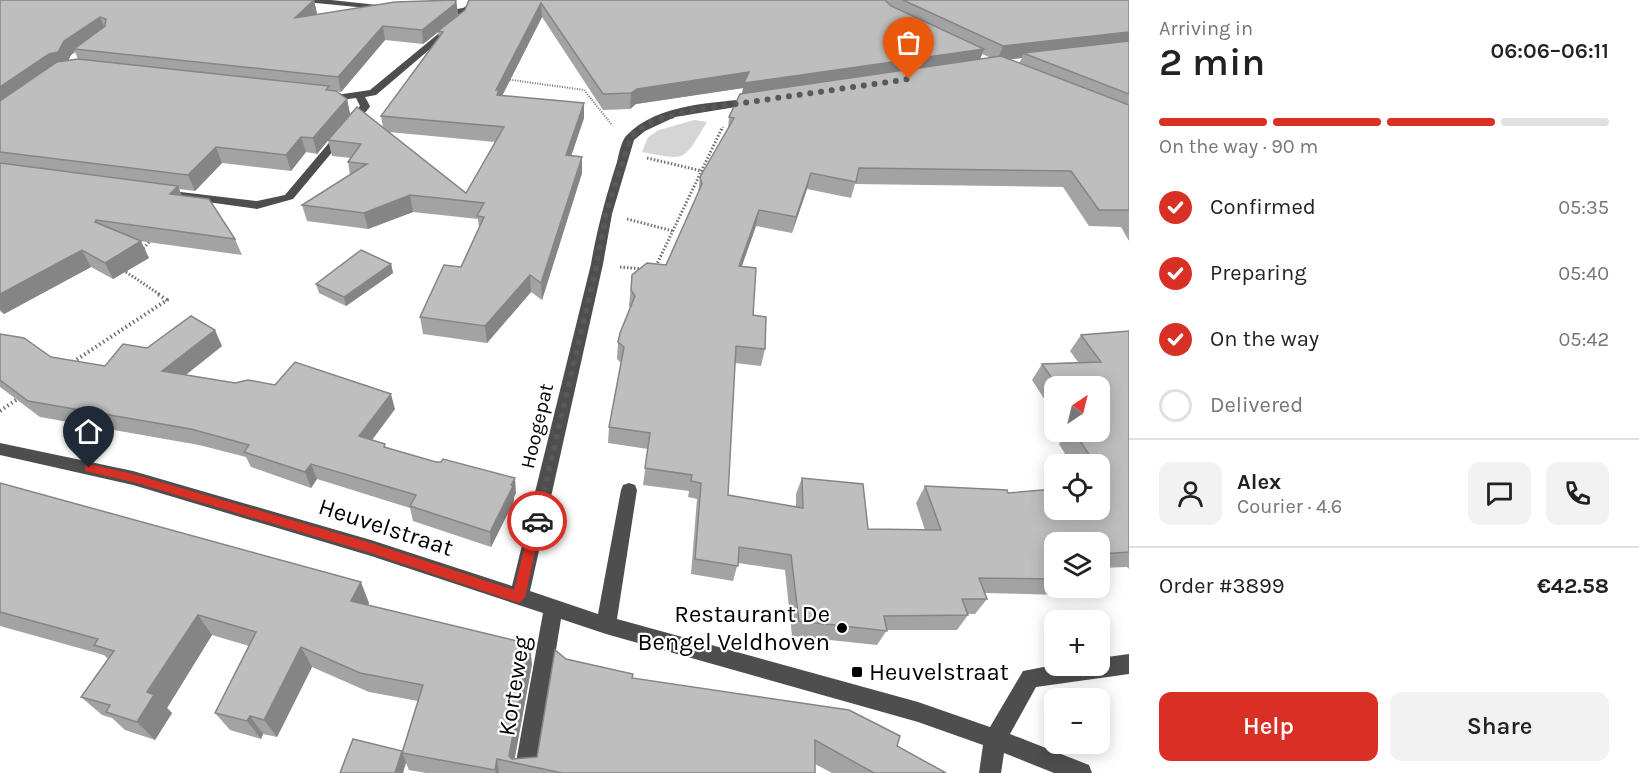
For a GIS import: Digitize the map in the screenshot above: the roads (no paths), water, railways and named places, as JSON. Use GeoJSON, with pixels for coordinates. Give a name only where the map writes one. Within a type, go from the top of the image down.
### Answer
{"type":"FeatureCollection","features":[{"type":"Feature","properties":{"kind":"street"},"geometry":{"type":"LineString","coordinates":[[306,0],[394,9]]}},
{"type":"Feature","properties":{"kind":"street"},"geometry":{"type":"LineString","coordinates":[[426,12],[465,10],[482,0]]}},
{"type":"Feature","properties":{"kind":"street"},"geometry":{"type":"LineString","coordinates":[[320,95],[344,97],[373,93],[462,20],[465,10]]}},
{"type":"Feature","properties":{"kind":"street"},"geometry":{"type":"LineString","coordinates":[[147,191],[256,205],[289,197],[365,106],[359,95]]}},
{"type":"Feature","properties":{"kind":"street","name":"Hoogepat"},"geometry":{"type":"LineString","coordinates":[[519,597],[597,264],[606,214],[630,139],[636,131],[655,120],[694,110],[768,100]]}},
{"type":"Feature","properties":{"kind":"street","name":"Heuvelstraat"},"geometry":{"type":"LineString","coordinates":[[0,449],[133,478],[371,548],[606,624],[918,712],[1081,773]]}},
{"type":"Feature","properties":{"kind":"street"},"geometry":{"type":"LineString","coordinates":[[606,624],[629,490]]}},
{"type":"Feature","properties":{"kind":"street","name":"Korteweg"},"geometry":{"type":"LineString","coordinates":[[525,773],[553,607]]}},
{"type":"Feature","properties":{"kind":"street"},"geometry":{"type":"LineString","coordinates":[[990,773],[995,739],[1030,678],[1129,664]]}},
{"type":"Feature","properties":{"kind":"place","name":"Restaurant De Bengel Veldhoven"},"geometry":{"type":"Point","coordinates":[842,628]}},
{"type":"Feature","properties":{"kind":"place","name":"Heuvelstraat"},"geometry":{"type":"Point","coordinates":[857,672]}}]}
